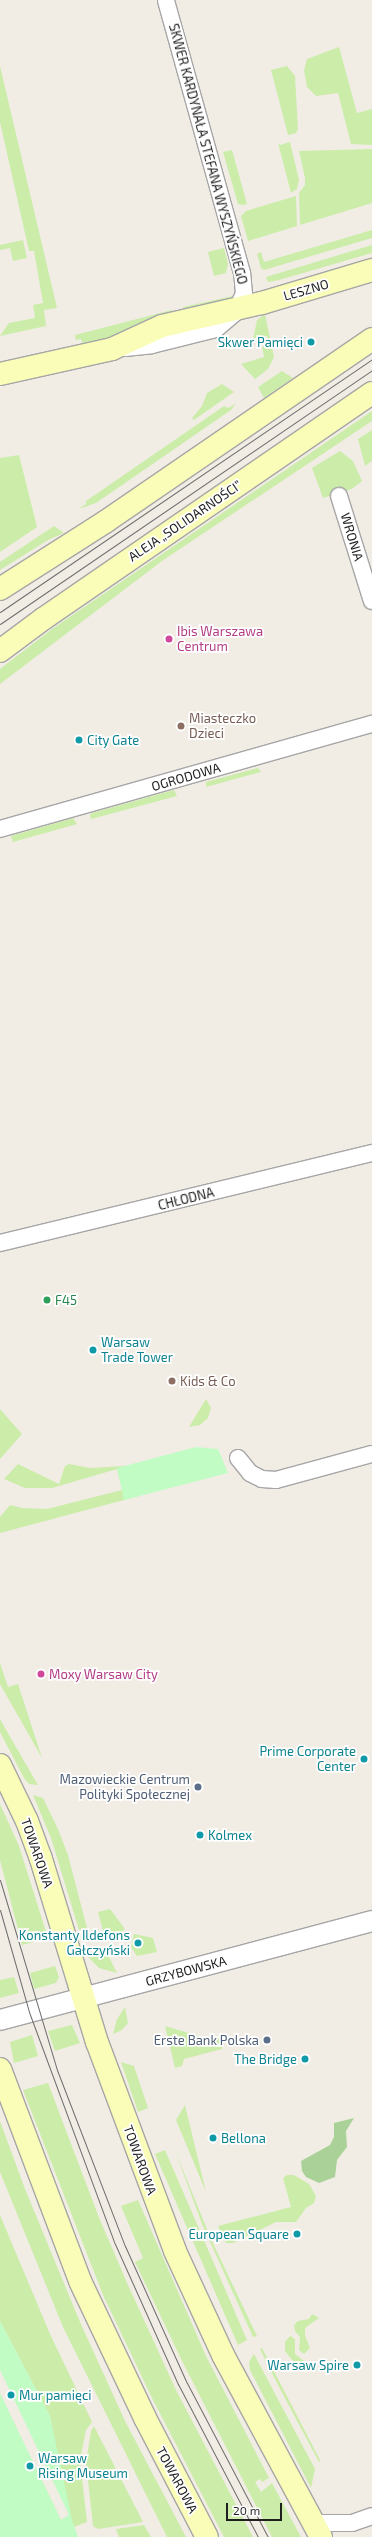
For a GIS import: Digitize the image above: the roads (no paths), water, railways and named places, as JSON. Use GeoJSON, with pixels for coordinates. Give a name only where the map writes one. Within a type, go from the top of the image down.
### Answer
{"type":"FeatureCollection","features":[{"type":"Feature","properties":{"kind":"main road","name":"LESZNO"},"geometry":{"type":"LineString","coordinates":[[0,374],[112,349],[148,331],[239,308],[372,270]]}},
{"type":"Feature","properties":{"kind":"main road"},"geometry":{"type":"LineString","coordinates":[[0,589],[105,522],[372,339]]}},
{"type":"Feature","properties":{"kind":"main road","name":"ALEJA „SOLIDARNOŚCI”"},"geometry":{"type":"LineString","coordinates":[[0,651],[43,619],[372,393]]}},
{"type":"Feature","properties":{"kind":"main road","name":"TOWAROWA"},"geometry":{"type":"LineString","coordinates":[[0,1765],[27,1821],[41,1859],[82,1998],[150,2188],[175,2251],[223,2355],[317,2530]]}},
{"type":"Feature","properties":{"kind":"main road","name":"TOWAROWA"},"geometry":{"type":"LineString","coordinates":[[0,2070],[80,2281],[145,2418],[207,2537]]}},
{"type":"Feature","properties":{"kind":"street","name":"SKWER KARDYNAŁA STEFANA WYSZYŃSKIEGO"},"geometry":{"type":"LineString","coordinates":[[166,0],[242,273],[244,294],[239,308]]}},
{"type":"Feature","properties":{"kind":"street","name":"WRONIA"},"geometry":{"type":"LineString","coordinates":[[339,496],[372,601]]}},
{"type":"Feature","properties":{"kind":"street","name":"OGRODOWA"},"geometry":{"type":"LineString","coordinates":[[0,829],[372,724]]}},
{"type":"Feature","properties":{"kind":"street","name":"CHŁODNA"},"geometry":{"type":"LineString","coordinates":[[0,1243],[372,1153]]}},
{"type":"Feature","properties":{"kind":"street"},"geometry":{"type":"LineString","coordinates":[[238,1458],[250,1473],[262,1479],[276,1480],[372,1454]]}},
{"type":"Feature","properties":{"kind":"street","name":"GRZYBOWSKA"},"geometry":{"type":"LineString","coordinates":[[0,2020],[372,1921]]}},
{"type":"Feature","properties":{"kind":"street"},"geometry":{"type":"LineString","coordinates":[[317,2530],[349,2530],[372,2516]]}},
{"type":"Feature","properties":{"kind":"tram line"},"geometry":{"type":"LineString","coordinates":[[0,612],[372,359]]}},
{"type":"Feature","properties":{"kind":"tram line"},"geometry":{"type":"LineString","coordinates":[[0,624],[372,370]]}},
{"type":"Feature","properties":{"kind":"tram line"},"geometry":{"type":"LineString","coordinates":[[0,1880],[57,2070],[125,2246],[187,2383],[268,2537]]}},
{"type":"Feature","properties":{"kind":"tram line"},"geometry":{"type":"LineString","coordinates":[[0,1910],[29,2012],[115,2244],[178,2384],[258,2537]]}},
{"type":"Feature","properties":{"kind":"place","name":"Skwer Pamięci"},"geometry":{"type":"Point","coordinates":[311,342]}},
{"type":"Feature","properties":{"kind":"place","name":"Ibis Warszawa Centrum"},"geometry":{"type":"Point","coordinates":[169,639]}},
{"type":"Feature","properties":{"kind":"place","name":"Miasteczko Dzieci"},"geometry":{"type":"Point","coordinates":[181,726]}},
{"type":"Feature","properties":{"kind":"place","name":"City Gate"},"geometry":{"type":"Point","coordinates":[79,740]}},
{"type":"Feature","properties":{"kind":"place","name":"F45"},"geometry":{"type":"Point","coordinates":[47,1300]}},
{"type":"Feature","properties":{"kind":"place","name":"Warsaw Trade Tower"},"geometry":{"type":"Point","coordinates":[93,1350]}},
{"type":"Feature","properties":{"kind":"place","name":"Kids & Co"},"geometry":{"type":"Point","coordinates":[172,1381]}},
{"type":"Feature","properties":{"kind":"place","name":"Moxy Warsaw City"},"geometry":{"type":"Point","coordinates":[41,1674]}},
{"type":"Feature","properties":{"kind":"place","name":"Prime Corporate Center"},"geometry":{"type":"Point","coordinates":[364,1759]}},
{"type":"Feature","properties":{"kind":"place","name":"Mazowieckie Centrum Polityki Społecznej"},"geometry":{"type":"Point","coordinates":[198,1787]}},
{"type":"Feature","properties":{"kind":"place","name":"Kolmex"},"geometry":{"type":"Point","coordinates":[200,1835]}},
{"type":"Feature","properties":{"kind":"place","name":"Konstanty Ildefons Gałczyński"},"geometry":{"type":"Point","coordinates":[138,1943]}},
{"type":"Feature","properties":{"kind":"place","name":"Erste Bank Polska"},"geometry":{"type":"Point","coordinates":[267,2040]}},
{"type":"Feature","properties":{"kind":"place","name":"The Bridge"},"geometry":{"type":"Point","coordinates":[305,2059]}},
{"type":"Feature","properties":{"kind":"place","name":"Bellona"},"geometry":{"type":"Point","coordinates":[213,2138]}},
{"type":"Feature","properties":{"kind":"place","name":"European Square"},"geometry":{"type":"Point","coordinates":[297,2234]}},
{"type":"Feature","properties":{"kind":"place","name":"Warsaw Spire"},"geometry":{"type":"Point","coordinates":[357,2365]}},
{"type":"Feature","properties":{"kind":"place","name":"Mur pamięci"},"geometry":{"type":"Point","coordinates":[11,2395]}},
{"type":"Feature","properties":{"kind":"place","name":"Warsaw Rising Museum"},"geometry":{"type":"Point","coordinates":[30,2466]}}]}
